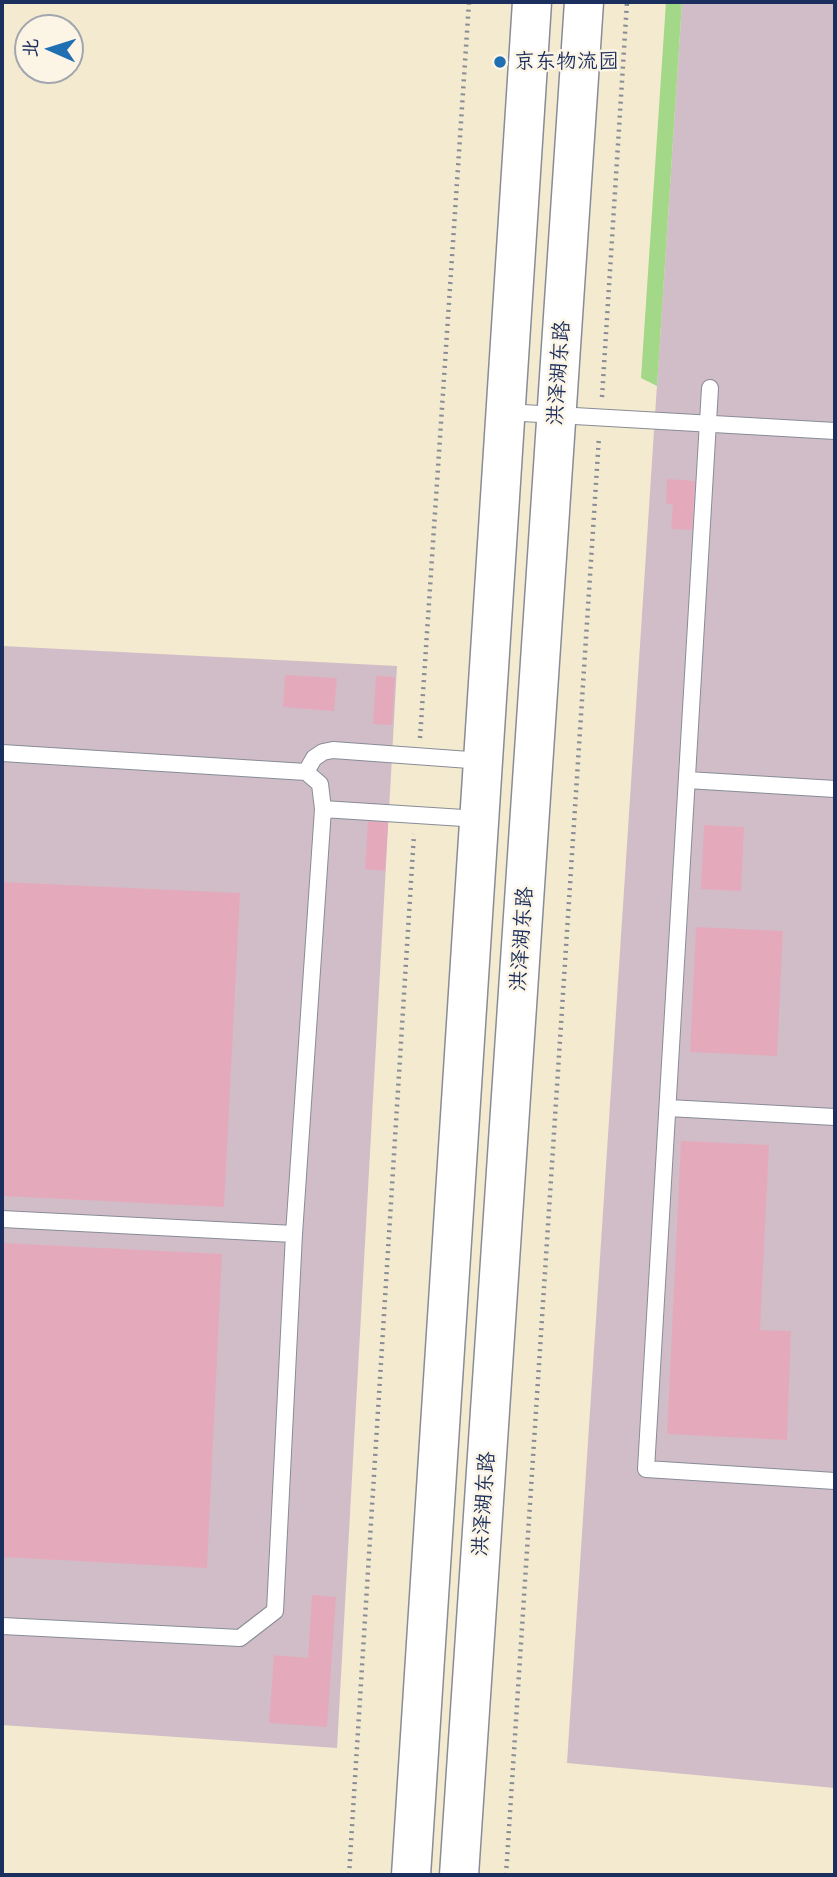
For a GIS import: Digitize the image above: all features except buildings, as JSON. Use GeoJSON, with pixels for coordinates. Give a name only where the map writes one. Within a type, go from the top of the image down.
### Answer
{"type":"FeatureCollection","features":[{"type":"Feature","properties":{"kind":"street"},"geometry":{"type":"LineString","coordinates":[[411,1875],[532,2]]}},
{"type":"Feature","properties":{"kind":"street","name":"洪泽湖东路"},"geometry":{"type":"LineString","coordinates":[[460,1875],[584,2]]}},
{"type":"Feature","properties":{"kind":"lane"},"geometry":{"type":"LineString","coordinates":[[710,388],[646,1469],[835,1481]]}},
{"type":"Feature","properties":{"kind":"lane"},"geometry":{"type":"LineString","coordinates":[[505,412],[835,431]]}},
{"type":"Feature","properties":{"kind":"lane"},"geometry":{"type":"LineString","coordinates":[[306,772],[314,758],[333,750],[483,761]]}},
{"type":"Feature","properties":{"kind":"lane"},"geometry":{"type":"LineString","coordinates":[[2,753],[306,772],[320,784],[323,809],[294,1234],[275,1611],[240,1638],[2,1626]]}},
{"type":"Feature","properties":{"kind":"lane"},"geometry":{"type":"LineString","coordinates":[[687,780],[835,789]]}},
{"type":"Feature","properties":{"kind":"lane"},"geometry":{"type":"LineString","coordinates":[[323,809],[479,819]]}},
{"type":"Feature","properties":{"kind":"lane"},"geometry":{"type":"LineString","coordinates":[[668,1108],[835,1117]]}},
{"type":"Feature","properties":{"kind":"lane"},"geometry":{"type":"LineString","coordinates":[[2,1219],[294,1234]]}},
{"type":"Feature","properties":{"kind":"path"},"geometry":{"type":"LineString","coordinates":[[419,756],[469,2]]}},
{"type":"Feature","properties":{"kind":"path"},"geometry":{"type":"LineString","coordinates":[[506,1875],[627,2]]}},
{"type":"Feature","properties":{"kind":"path"},"geometry":{"type":"LineString","coordinates":[[349,1875],[415,815]]}},
{"type":"Feature","properties":{"kind":"shaded area"},"geometry":{"type":"Polygon","coordinates":[[[682,2],[835,2],[835,1788],[567,1763],[682,2]]]}},
{"type":"Feature","properties":{"kind":"shaded area"},"geometry":{"type":"Polygon","coordinates":[[[2,646],[397,666],[337,1748],[2,1725],[2,646]]]}},
{"type":"Feature","properties":{"kind":"green space"},"geometry":{"type":"Polygon","coordinates":[[[666,2],[682,2],[657,386],[641,378],[666,2]]]}},
{"type":"Feature","properties":{"kind":"place","name":"京东物流园"},"geometry":{"type":"Point","coordinates":[500,62]}}]}
